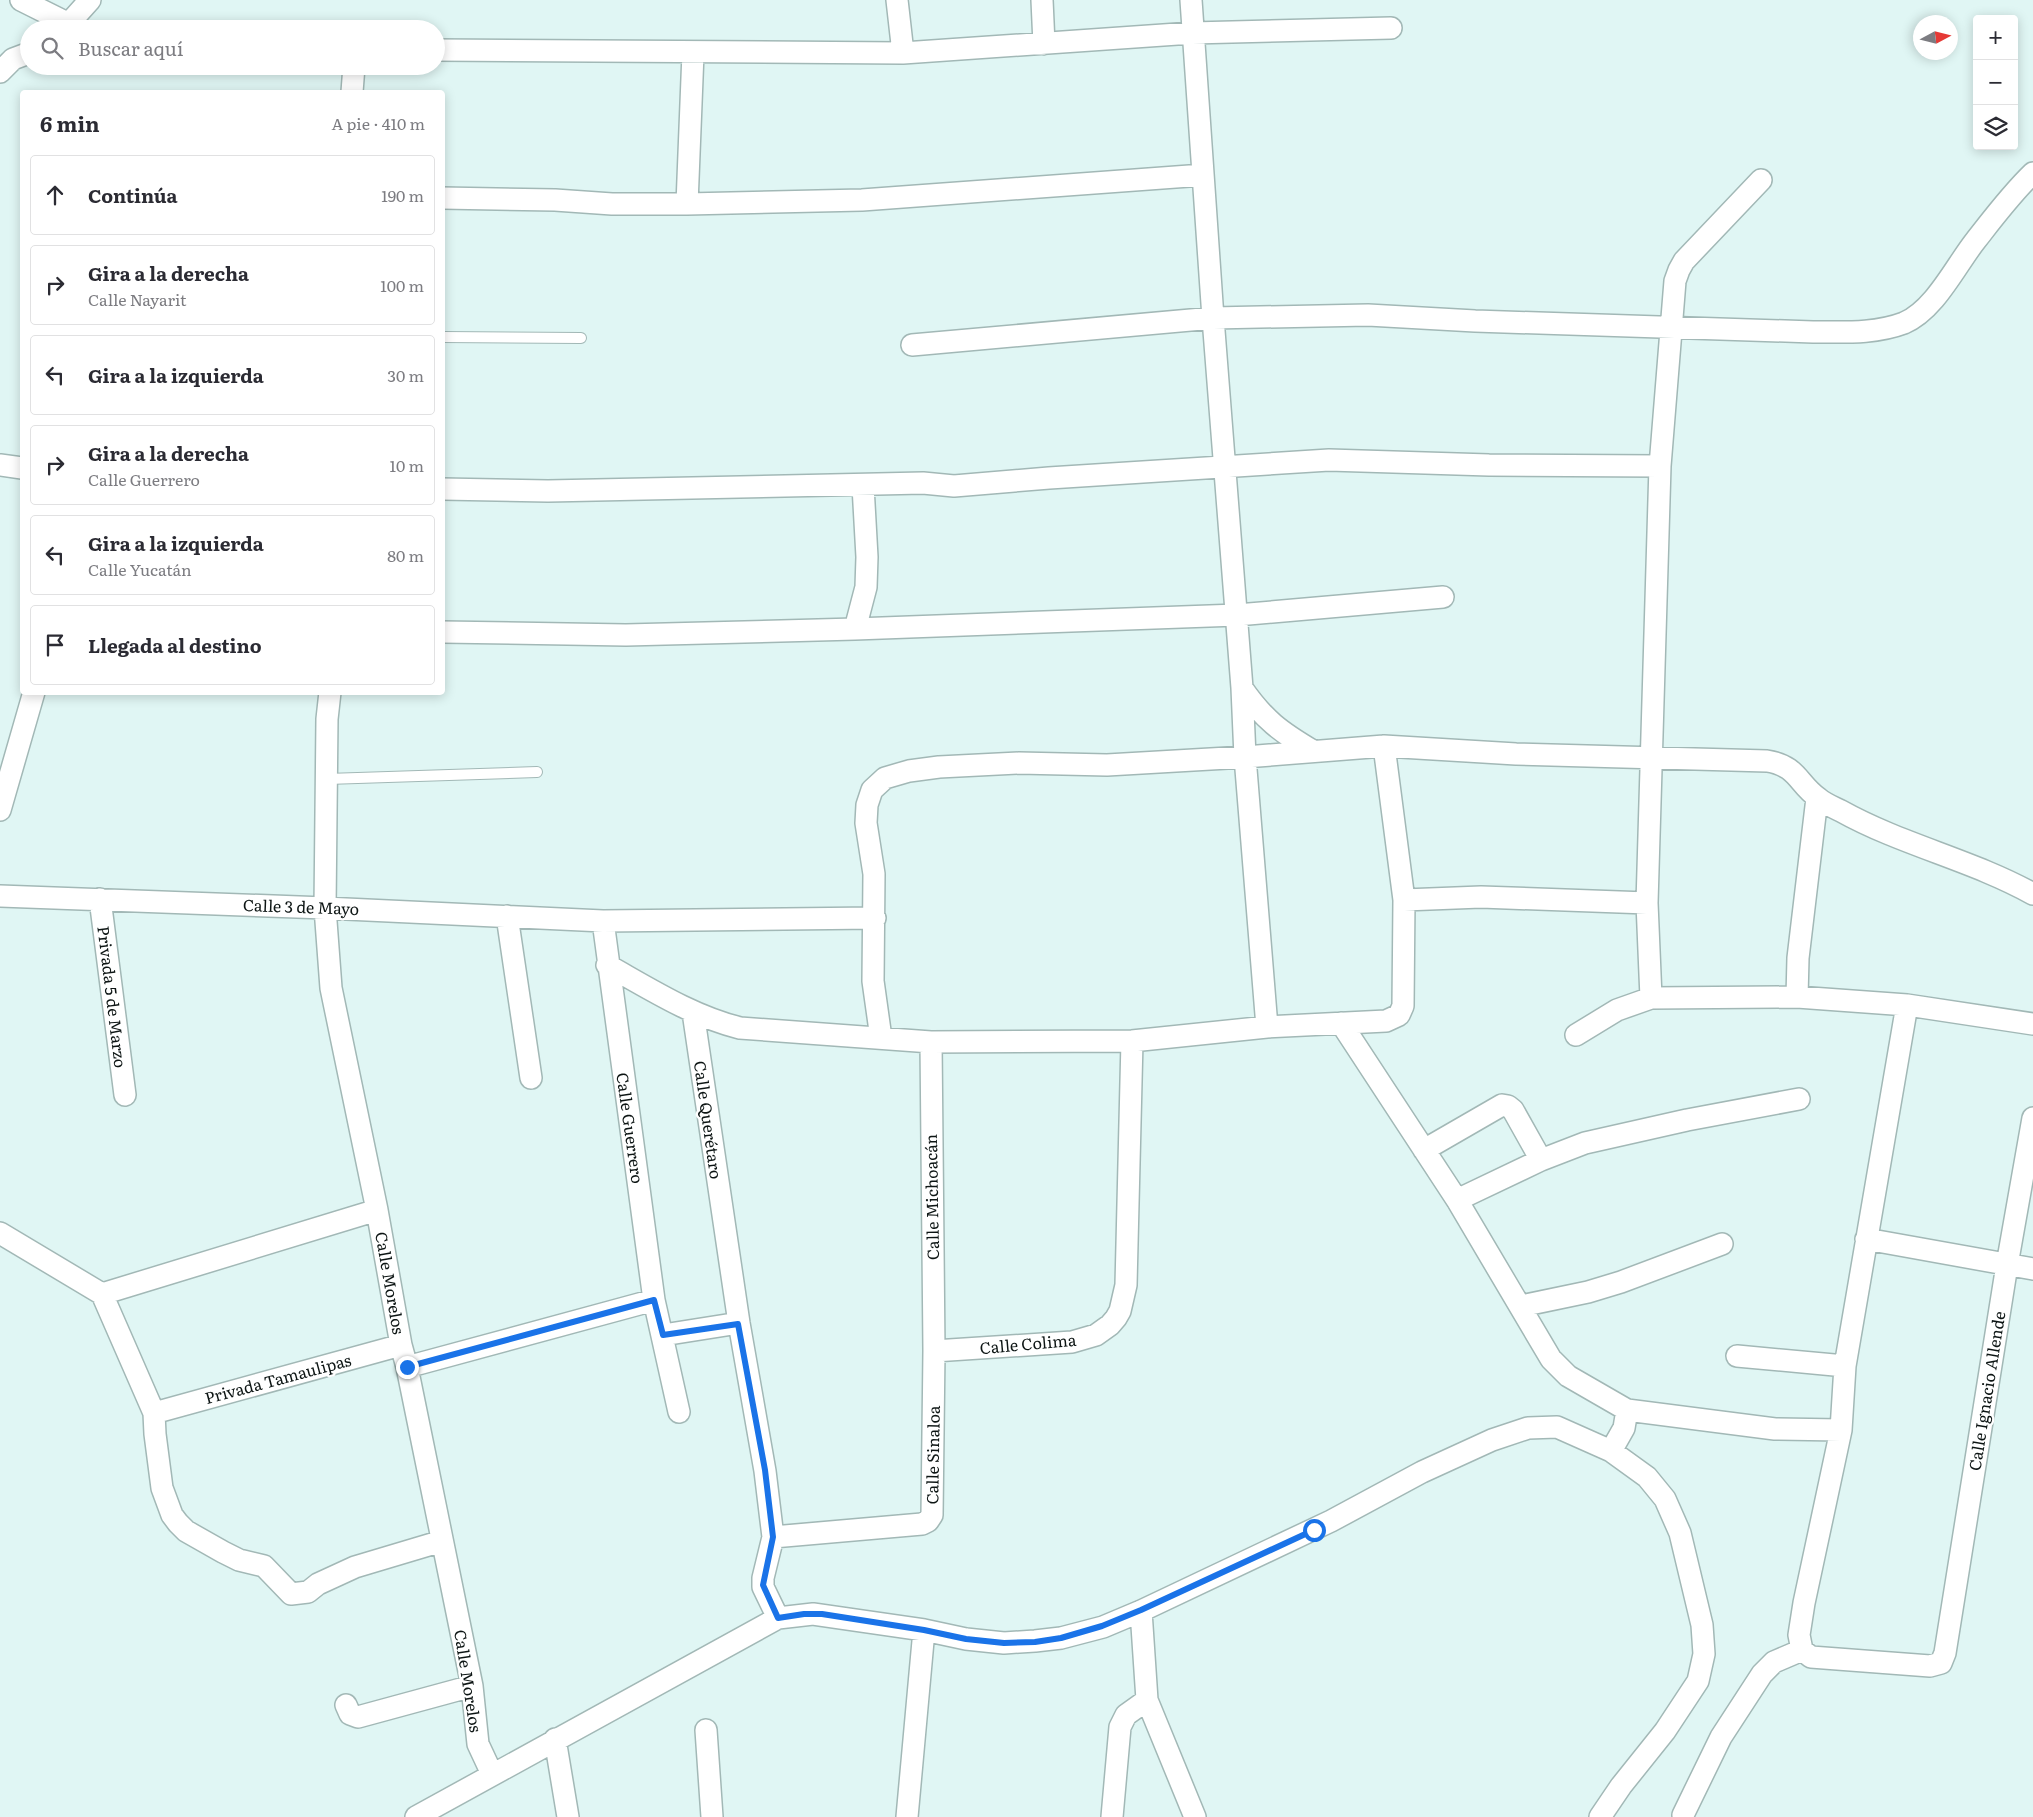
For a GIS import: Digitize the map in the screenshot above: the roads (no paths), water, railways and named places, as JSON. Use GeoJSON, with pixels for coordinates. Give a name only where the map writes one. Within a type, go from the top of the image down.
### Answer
{"type":"FeatureCollection","features":[{"type":"Feature","properties":{"kind":"street"},"geometry":{"type":"LineString","coordinates":[[20,0],[56,20]]}},
{"type":"Feature","properties":{"kind":"street"},"geometry":{"type":"LineString","coordinates":[[72,20],[90,0]]}},
{"type":"Feature","properties":{"kind":"street"},"geometry":{"type":"LineString","coordinates":[[898,0],[903,53]]}},
{"type":"Feature","properties":{"kind":"street"},"geometry":{"type":"LineString","coordinates":[[1042,0],[1044,44]]}},
{"type":"Feature","properties":{"kind":"street"},"geometry":{"type":"LineString","coordinates":[[1191,0],[1224,467],[1237,614],[1245,757],[1267,1027]]}},
{"type":"Feature","properties":{"kind":"street"},"geometry":{"type":"LineString","coordinates":[[445,50],[903,53],[1192,33],[1391,28]]}},
{"type":"Feature","properties":{"kind":"street"},"geometry":{"type":"LineString","coordinates":[[687,204],[693,53]]}},
{"type":"Feature","properties":{"kind":"street"},"geometry":{"type":"LineString","coordinates":[[0,72],[14,59],[20,57]]}},
{"type":"Feature","properties":{"kind":"street"},"geometry":{"type":"LineString","coordinates":[[352,90],[353,75]]}},
{"type":"Feature","properties":{"kind":"street"},"geometry":{"type":"LineString","coordinates":[[912,345],[1213,318],[1368,314],[1475,321],[1865,332],[1904,323],[1917,316],[1934,298],[1976,240],[2033,173]]}},
{"type":"Feature","properties":{"kind":"street"},"geometry":{"type":"LineString","coordinates":[[445,198],[556,200],[612,204],[862,200],[1203,175]]}},
{"type":"Feature","properties":{"kind":"street"},"geometry":{"type":"LineString","coordinates":[[1651,998],[1647,903],[1660,466],[1675,281],[1678,270],[1684,261],[1761,180]]}},
{"type":"Feature","properties":{"kind":"street"},"geometry":{"type":"LineString","coordinates":[[445,489],[548,491],[863,486],[924,483],[954,486],[1329,460],[1489,465],[1660,466]]}},
{"type":"Feature","properties":{"kind":"street"},"geometry":{"type":"LineString","coordinates":[[0,465],[20,468]]}},
{"type":"Feature","properties":{"kind":"street"},"geometry":{"type":"LineString","coordinates":[[855,629],[866,587],[867,557],[863,486]]}},
{"type":"Feature","properties":{"kind":"street"},"geometry":{"type":"LineString","coordinates":[[445,632],[626,635],[855,629],[1237,614],[1443,597]]}},
{"type":"Feature","properties":{"kind":"street"},"geometry":{"type":"LineString","coordinates":[[1242,688],[1254,706],[1280,731],[1313,751]]}},
{"type":"Feature","properties":{"kind":"street"},"geometry":{"type":"LineString","coordinates":[[0,810],[33,695]]}},
{"type":"Feature","properties":{"kind":"street","name":"Calle Morelos"},"geometry":{"type":"LineString","coordinates":[[330,695],[327,718],[325,908],[331,988],[377,1210],[401,1345],[472,1686],[478,1744],[490,1771]]}},
{"type":"Feature","properties":{"kind":"street"},"geometry":{"type":"LineString","coordinates":[[607,965],[693,1012],[717,1022],[740,1028],[931,1042],[1132,1041],[1267,1027],[1386,1021],[1399,1016],[1403,1006],[1404,900],[1384,746]]}},
{"type":"Feature","properties":{"kind":"street"},"geometry":{"type":"LineString","coordinates":[[881,1038],[873,981],[874,874],[866,823],[867,805],[872,790],[885,778],[939,767],[1019,763],[1107,765],[1384,746],[1516,754],[1768,761],[1780,763],[1792,771],[1817,798],[1843,813],[1898,838],[2007,880],[2033,894]]}},
{"type":"Feature","properties":{"kind":"street"},"geometry":{"type":"LineString","coordinates":[[1797,997],[1798,958],[1817,798]]}},
{"type":"Feature","properties":{"kind":"street","name":"Calle 3 de Mayo"},"geometry":{"type":"LineString","coordinates":[[0,896],[603,921],[875,918]]}},
{"type":"Feature","properties":{"kind":"street"},"geometry":{"type":"LineString","coordinates":[[1404,900],[1481,897],[1647,903]]}},
{"type":"Feature","properties":{"kind":"street","name":"Privada 5 de Marzo"},"geometry":{"type":"LineString","coordinates":[[100,899],[125,1095]]}},
{"type":"Feature","properties":{"kind":"street"},"geometry":{"type":"LineString","coordinates":[[507,916],[531,1078]]}},
{"type":"Feature","properties":{"kind":"street","name":"Calle Guerrero"},"geometry":{"type":"LineString","coordinates":[[603,921],[607,965],[654,1300],[679,1412]]}},
{"type":"Feature","properties":{"kind":"street"},"geometry":{"type":"LineString","coordinates":[[1576,1035],[1617,1010],[1651,998],[1797,997],[1907,1005],[2033,1024]]}},
{"type":"Feature","properties":{"kind":"street"},"geometry":{"type":"LineString","coordinates":[[1683,1816],[1721,1737],[1762,1674],[1774,1662],[1802,1650],[1800,1635],[1804,1604],[1841,1430],[1845,1366],[1907,1005]]}},
{"type":"Feature","properties":{"kind":"street","name":"Calle Querétaro"},"geometry":{"type":"LineString","coordinates":[[693,1012],[738,1324],[765,1470],[773,1537]]}},
{"type":"Feature","properties":{"kind":"street"},"geometry":{"type":"LineString","coordinates":[[1341,1023],[1457,1200],[1551,1359],[1619,1433],[1647,1477],[1665,1500],[1680,1533],[1702,1625],[1704,1654],[1698,1681],[1665,1731],[1621,1786],[1600,1817]]}},
{"type":"Feature","properties":{"kind":"street","name":"Calle Colima"},"geometry":{"type":"LineString","coordinates":[[934,1351],[1072,1342],[1096,1335],[1116,1318],[1120,1311],[1126,1285],[1132,1041]]}},
{"type":"Feature","properties":{"kind":"street","name":"Calle Michoacán"},"geometry":{"type":"LineString","coordinates":[[931,1042],[934,1351]]}},
{"type":"Feature","properties":{"kind":"street"},"geometry":{"type":"LineString","coordinates":[[1457,1200],[1542,1160],[1585,1143],[1687,1120],[1799,1099]]}},
{"type":"Feature","properties":{"kind":"street"},"geometry":{"type":"LineString","coordinates":[[1424,1150],[1502,1105],[1508,1106],[1513,1110],[1542,1160]]}},
{"type":"Feature","properties":{"kind":"street","name":"Calle Ignacio Allende"},"geometry":{"type":"LineString","coordinates":[[1802,1650],[1811,1658],[1930,1666],[1941,1663],[1946,1653],[2033,1118]]}},
{"type":"Feature","properties":{"kind":"street"},"geometry":{"type":"LineString","coordinates":[[102,1294],[377,1210]]}},
{"type":"Feature","properties":{"kind":"street"},"geometry":{"type":"LineString","coordinates":[[0,1233],[102,1294],[154,1413],[162,1488],[172,1515],[186,1531],[239,1560],[264,1566],[291,1594],[308,1592],[318,1584],[355,1567],[442,1541]]}},
{"type":"Feature","properties":{"kind":"street"},"geometry":{"type":"LineString","coordinates":[[1866,1238],[2033,1269]]}},
{"type":"Feature","properties":{"kind":"street"},"geometry":{"type":"LineString","coordinates":[[1521,1306],[1588,1292],[1621,1282],[1722,1244]]}},
{"type":"Feature","properties":{"kind":"street"},"geometry":{"type":"LineString","coordinates":[[407,1367],[654,1300]]}},
{"type":"Feature","properties":{"kind":"street"},"geometry":{"type":"LineString","coordinates":[[663,1335],[738,1324]]}},
{"type":"Feature","properties":{"kind":"street","name":"Privada Tamaulipas"},"geometry":{"type":"LineString","coordinates":[[154,1413],[401,1345]]}},
{"type":"Feature","properties":{"kind":"street","name":"Calle Sinaloa"},"geometry":{"type":"LineString","coordinates":[[773,1537],[922,1524],[930,1519],[932,1512],[934,1351]]}},
{"type":"Feature","properties":{"kind":"street"},"geometry":{"type":"LineString","coordinates":[[1737,1356],[1845,1366]]}},
{"type":"Feature","properties":{"kind":"street"},"geometry":{"type":"LineString","coordinates":[[416,1817],[490,1771],[555,1739],[777,1615],[814,1614],[924,1630],[966,1639],[1004,1643],[1035,1642],[1061,1638],[1102,1626],[1141,1610],[1331,1522],[1422,1472],[1492,1440],[1528,1428],[1557,1426],[1619,1433],[1775,1428],[1841,1430]]}},
{"type":"Feature","properties":{"kind":"street"},"geometry":{"type":"LineString","coordinates":[[773,1537],[763,1578],[763,1587],[777,1615]]}},
{"type":"Feature","properties":{"kind":"street"},"geometry":{"type":"LineString","coordinates":[[1141,1610],[1147,1700],[1195,1817]]}},
{"type":"Feature","properties":{"kind":"street"},"geometry":{"type":"LineString","coordinates":[[907,1817],[924,1630]]}},
{"type":"Feature","properties":{"kind":"street"},"geometry":{"type":"LineString","coordinates":[[346,1705],[350,1714],[358,1717],[472,1686]]}},
{"type":"Feature","properties":{"kind":"street"},"geometry":{"type":"LineString","coordinates":[[1112,1817],[1120,1727],[1126,1715],[1147,1700]]}},
{"type":"Feature","properties":{"kind":"street"},"geometry":{"type":"LineString","coordinates":[[706,1730],[712,1817]]}},
{"type":"Feature","properties":{"kind":"street"},"geometry":{"type":"LineString","coordinates":[[555,1739],[568,1817]]}},
{"type":"Feature","properties":{"kind":"lane"},"geometry":{"type":"LineString","coordinates":[[445,338],[580,338]]}},
{"type":"Feature","properties":{"kind":"lane"},"geometry":{"type":"LineString","coordinates":[[327,780],[537,772]]}}]}
